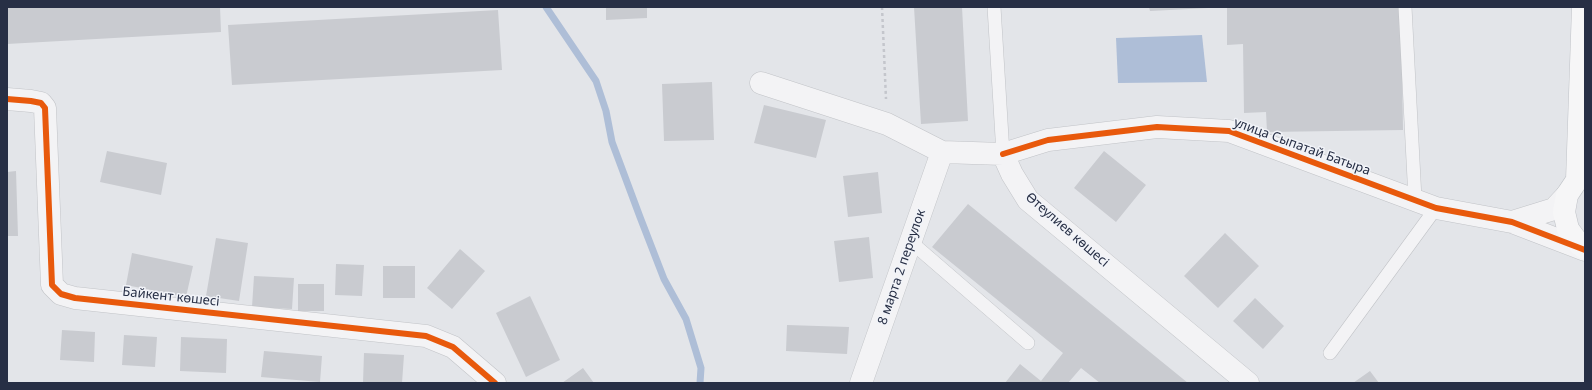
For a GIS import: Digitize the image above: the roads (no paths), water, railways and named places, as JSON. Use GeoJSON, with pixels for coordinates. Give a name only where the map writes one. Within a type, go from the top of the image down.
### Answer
{"type":"FeatureCollection","features":[{"type":"Feature","properties":{"kind":"main road"},"geometry":{"type":"LineString","coordinates":[[1582,7],[1576,183],[1564,212],[1568,229],[1579,244],[1585,249]]}},
{"type":"Feature","properties":{"kind":"street"},"geometry":{"type":"LineString","coordinates":[[761,83],[887,124],[942,152],[1003,154]]}},
{"type":"Feature","properties":{"kind":"street","name":"Байкент көшесі"},"geometry":{"type":"LineString","coordinates":[[7,99],[31,100],[41,103],[46,108],[52,285],[61,294],[75,298],[426,336],[453,348],[495,383]]}},
{"type":"Feature","properties":{"kind":"street","name":"улица Сыпатай Батыра"},"geometry":{"type":"LineString","coordinates":[[1003,154],[1048,140],[1157,126],[1229,131],[1436,208],[1512,222],[1585,249]]}},
{"type":"Feature","properties":{"kind":"street","name":"8 марта 2 переулок"},"geometry":{"type":"LineString","coordinates":[[861,383],[942,152]]}},
{"type":"Feature","properties":{"kind":"street","name":"Өтеулиев көшесі"},"geometry":{"type":"LineString","coordinates":[[1003,154],[1012,174],[1028,200],[1248,383]]}},
{"type":"Feature","properties":{"kind":"street","name":"улица Сыпатай Батыра"},"geometry":{"type":"LineString","coordinates":[[1512,222],[1554,209],[1576,183]]}},
{"type":"Feature","properties":{"kind":"lane"},"geometry":{"type":"LineString","coordinates":[[994,7],[1003,154]]}},
{"type":"Feature","properties":{"kind":"lane"},"geometry":{"type":"LineString","coordinates":[[1405,7],[1415,199]]}},
{"type":"Feature","properties":{"kind":"lane"},"geometry":{"type":"LineString","coordinates":[[1330,353],[1436,208]]}},
{"type":"Feature","properties":{"kind":"lane"},"geometry":{"type":"LineString","coordinates":[[910,242],[1028,343]]}},
{"type":"Feature","properties":{"kind":"water"},"geometry":{"type":"Polygon","coordinates":[[[1202,35],[1207,82],[1118,83],[1116,38],[1202,35]]]}},
{"type":"Feature","properties":{"kind":"waterway"},"geometry":{"type":"LineString","coordinates":[[546,7],[596,81],[606,111],[612,142],[640,217],[664,279],[686,319],[701,368],[700,383]]}}]}
